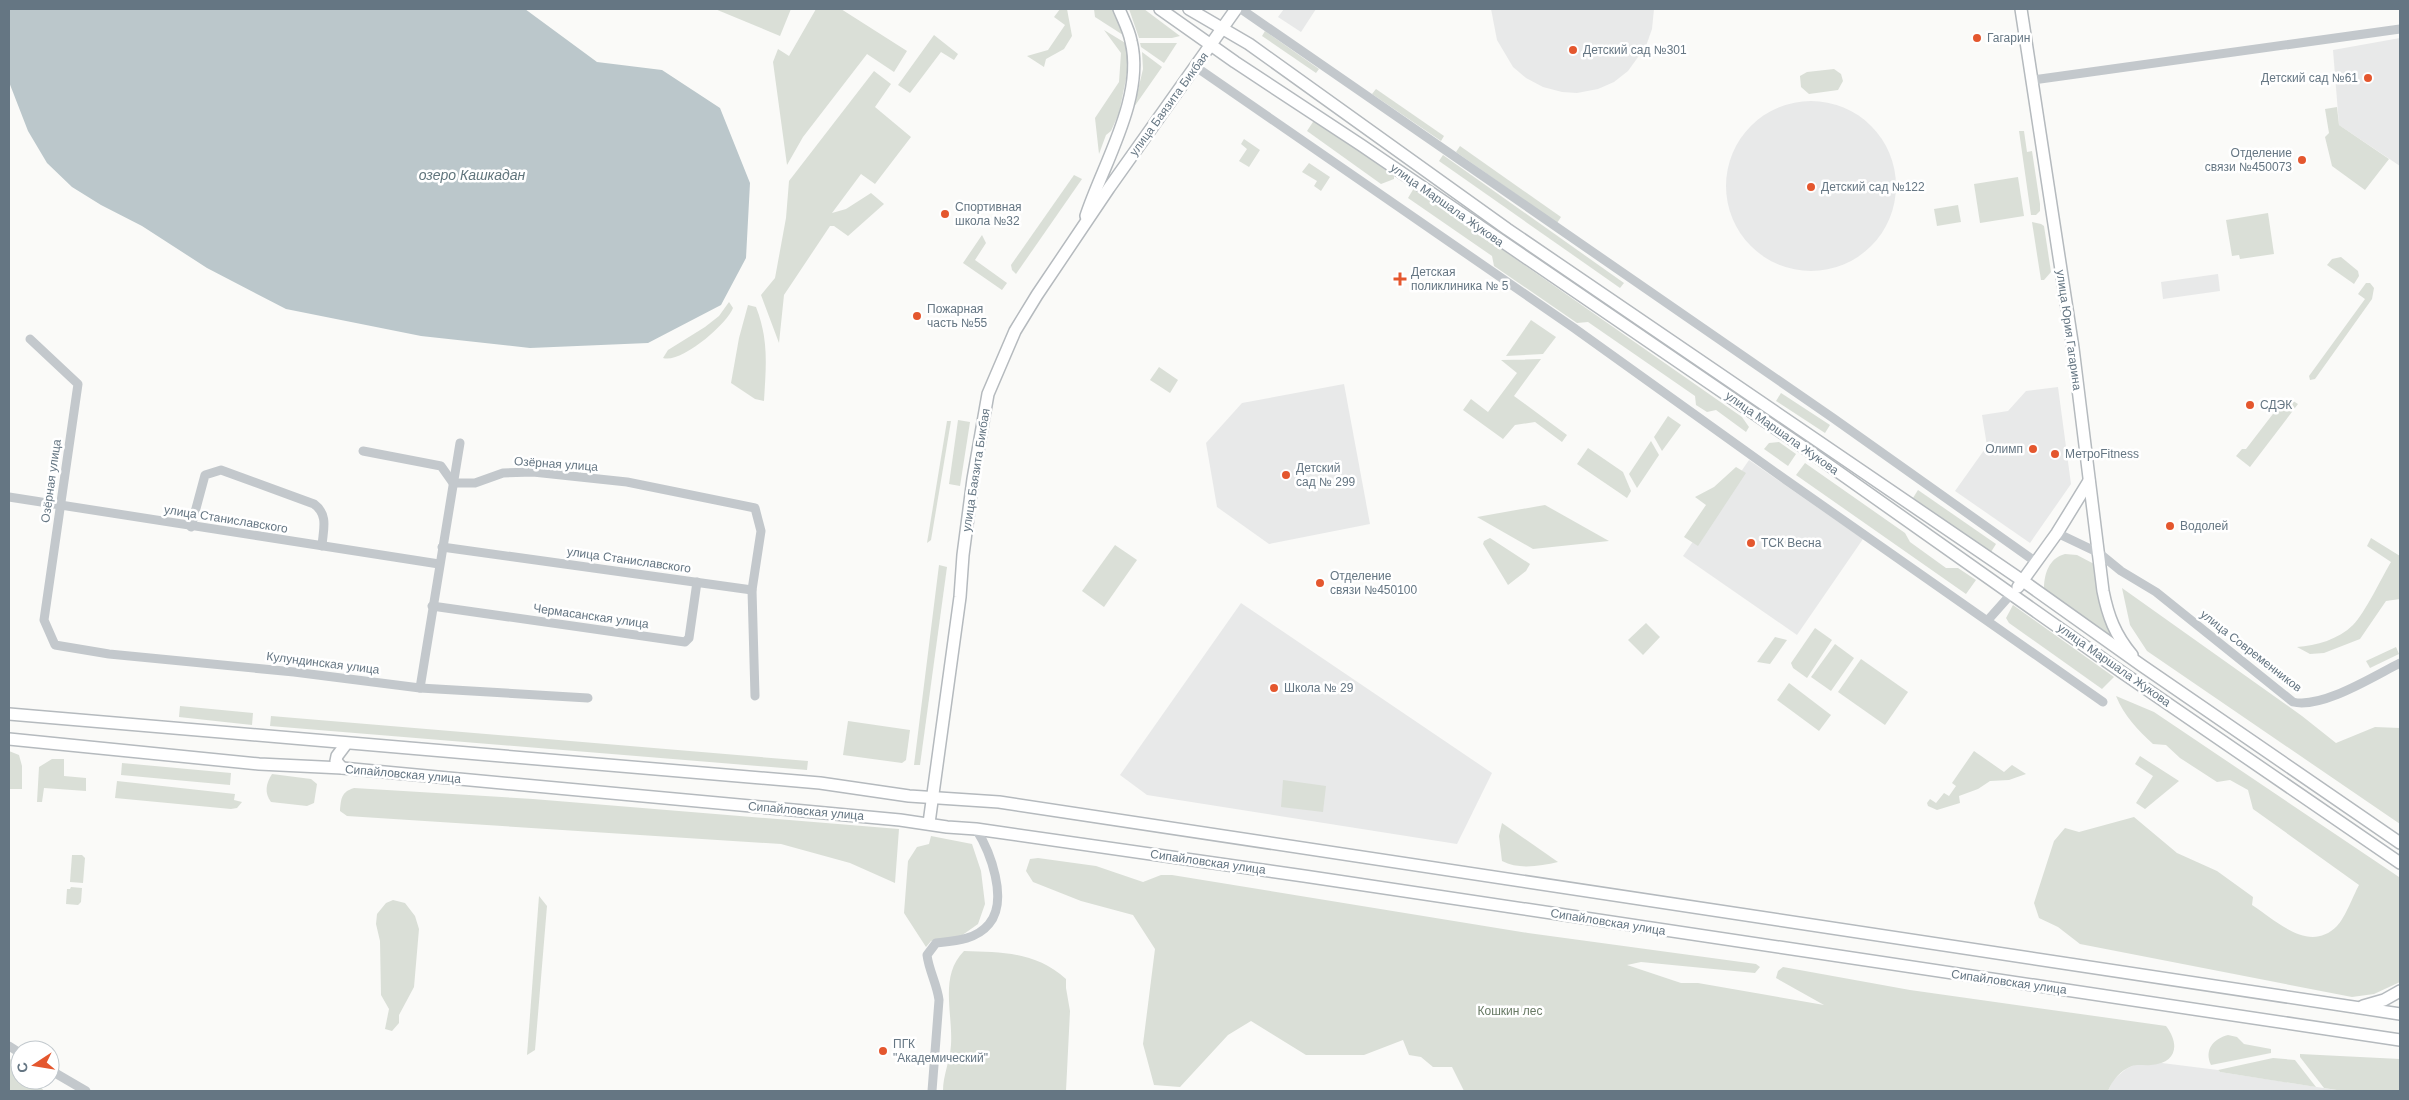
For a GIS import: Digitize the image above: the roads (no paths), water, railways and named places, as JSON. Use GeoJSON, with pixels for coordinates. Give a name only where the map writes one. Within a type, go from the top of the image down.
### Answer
{"type":"FeatureCollection","features":[{"type":"Feature","properties":{"kind":"main road"},"geometry":{"type":"LineString","coordinates":[[1080,234],[1097,183],[1121,131],[1134,68],[1131,41],[1119,9]]}},
{"type":"Feature","properties":{"kind":"main road","name":"улица Маршала Жукова"},"geometry":{"type":"LineString","coordinates":[[1160,9],[1362,145],[2012,593],[2398,862]]}},
{"type":"Feature","properties":{"kind":"main road","name":"улица Маршала Жукова"},"geometry":{"type":"LineString","coordinates":[[1189,9],[1249,44],[1507,229],[2023,581],[2141,666],[2400,843]]}},
{"type":"Feature","properties":{"kind":"main road","name":"улица Баязита Бикбая"},"geometry":{"type":"LineString","coordinates":[[929,824],[960,597],[963,555],[974,470],[988,394],[1015,331],[1080,234],[1108,188],[1236,9]]}},
{"type":"Feature","properties":{"kind":"main road","name":"улица Юрия Гагарина"},"geometry":{"type":"LineString","coordinates":[[2022,9],[2073,348],[2103,591],[2108,616],[2115,632],[2141,666]]}},
{"type":"Feature","properties":{"kind":"main road"},"geometry":{"type":"LineString","coordinates":[[2012,593],[2023,581],[2057,533],[2089,481]]}},
{"type":"Feature","properties":{"kind":"main road","name":"Сипайловская улица"},"geometry":{"type":"LineString","coordinates":[[9,714],[820,783],[932,797],[999,802],[2400,1014]]}},
{"type":"Feature","properties":{"kind":"main road","name":"Сипайловская улица"},"geometry":{"type":"LineString","coordinates":[[9,738],[260,764],[342,768],[976,829],[1304,876],[2400,1040]]}},
{"type":"Feature","properties":{"kind":"main road"},"geometry":{"type":"LineString","coordinates":[[342,768],[336,761],[337,756],[346,744]]}},
{"type":"Feature","properties":{"kind":"main road"},"geometry":{"type":"LineString","coordinates":[[2356,1007],[2384,1000],[2400,990]]}},
{"type":"Feature","properties":{"kind":"street"},"geometry":{"type":"LineString","coordinates":[[1241,9],[1941,493],[2036,562]]}},
{"type":"Feature","properties":{"kind":"street"},"geometry":{"type":"LineString","coordinates":[[2033,80],[2400,28]]}},
{"type":"Feature","properties":{"kind":"street"},"geometry":{"type":"LineString","coordinates":[[1196,67],[1581,334],[2103,702]]}},
{"type":"Feature","properties":{"kind":"street","name":"Озёрная улица"},"geometry":{"type":"LineString","coordinates":[[30,339],[78,384],[44,620],[55,645]]}},
{"type":"Feature","properties":{"kind":"street"},"geometry":{"type":"LineString","coordinates":[[420,688],[460,443]]}},
{"type":"Feature","properties":{"kind":"street"},"geometry":{"type":"LineString","coordinates":[[363,451],[441,466],[453,483]]}},
{"type":"Feature","properties":{"kind":"street"},"geometry":{"type":"LineString","coordinates":[[191,526],[206,475],[221,470],[314,504],[320,508],[324,516],[322,546]]}},
{"type":"Feature","properties":{"kind":"street","name":"Озёрная улица"},"geometry":{"type":"LineString","coordinates":[[453,483],[475,483],[503,473],[533,472],[627,482],[755,508],[761,531],[752,590]]}},
{"type":"Feature","properties":{"kind":"street","name":"улица Станиславского"},"geometry":{"type":"LineString","coordinates":[[9,497],[60,507],[439,564]]}},
{"type":"Feature","properties":{"kind":"street","name":"улица Современников"},"geometry":{"type":"LineString","coordinates":[[2057,533],[2099,553],[2121,571],[2156,592],[2293,702],[2305,704],[2320,700],[2400,663]]}},
{"type":"Feature","properties":{"kind":"street","name":"улица Станиславского"},"geometry":{"type":"LineString","coordinates":[[442,547],[752,590]]}},
{"type":"Feature","properties":{"kind":"street","name":"Чермасанская улица"},"geometry":{"type":"LineString","coordinates":[[432,606],[685,642],[689,638],[697,582]]}},
{"type":"Feature","properties":{"kind":"street"},"geometry":{"type":"LineString","coordinates":[[752,590],[755,696]]}},
{"type":"Feature","properties":{"kind":"street"},"geometry":{"type":"LineString","coordinates":[[1988,620],[2012,593]]}},
{"type":"Feature","properties":{"kind":"street","name":"Кулундинская улица"},"geometry":{"type":"LineString","coordinates":[[55,645],[109,654],[294,672],[420,688],[588,698]]}},
{"type":"Feature","properties":{"kind":"street"},"geometry":{"type":"LineString","coordinates":[[932,1091],[939,1000],[938,988],[930,969],[927,954],[936,943],[956,942],[981,931],[994,916],[996,897],[994,870],[986,846],[976,829]]}},
{"type":"Feature","properties":{"kind":"street"},"geometry":{"type":"LineString","coordinates":[[60,1076],[86,1091]]}},
{"type":"Feature","properties":{"kind":"water","name":"озеро Кашкадан"},"geometry":{"type":"Polygon","coordinates":[[[9,9],[525,9],[597,62],[662,70],[720,108],[750,183],[746,258],[721,305],[648,343],[530,348],[421,336],[286,309],[207,268],[142,226],[101,205],[72,187],[47,163],[28,131],[9,82],[9,9]]]}},
{"type":"Feature","properties":{"kind":"place","name":"Гагарин"},"geometry":{"type":"Point","coordinates":[1977,38]}},
{"type":"Feature","properties":{"kind":"place","name":"Детский сад №301"},"geometry":{"type":"Point","coordinates":[1573,50]}},
{"type":"Feature","properties":{"kind":"place","name":"Детский сад №61"},"geometry":{"type":"Point","coordinates":[2368,78]}},
{"type":"Feature","properties":{"kind":"place","name":"Отделение связи №450073"},"geometry":{"type":"Point","coordinates":[2302,160]}},
{"type":"Feature","properties":{"kind":"place","name":"Детский сад №122"},"geometry":{"type":"Point","coordinates":[1811,187]}},
{"type":"Feature","properties":{"kind":"place","name":"Спортивная школа №32"},"geometry":{"type":"Point","coordinates":[945,214]}},
{"type":"Feature","properties":{"kind":"place","name":"Детская поликлиника № 5"},"geometry":{"type":"Point","coordinates":[1400,279]}},
{"type":"Feature","properties":{"kind":"place","name":"Пожарная часть №55"},"geometry":{"type":"Point","coordinates":[917,316]}},
{"type":"Feature","properties":{"kind":"place","name":"СДЭК"},"geometry":{"type":"Point","coordinates":[2250,405]}},
{"type":"Feature","properties":{"kind":"place","name":"Олимп"},"geometry":{"type":"Point","coordinates":[2033,449]}},
{"type":"Feature","properties":{"kind":"place","name":"МетроFitness"},"geometry":{"type":"Point","coordinates":[2055,454]}},
{"type":"Feature","properties":{"kind":"place","name":"Детский сад № 299"},"geometry":{"type":"Point","coordinates":[1286,475]}},
{"type":"Feature","properties":{"kind":"place","name":"Водолей"},"geometry":{"type":"Point","coordinates":[2170,526]}},
{"type":"Feature","properties":{"kind":"place","name":"ТСК Весна"},"geometry":{"type":"Point","coordinates":[1751,543]}},
{"type":"Feature","properties":{"kind":"place","name":"Отделение связи №450100"},"geometry":{"type":"Point","coordinates":[1320,583]}},
{"type":"Feature","properties":{"kind":"place","name":"Школа № 29"},"geometry":{"type":"Point","coordinates":[1274,688]}},
{"type":"Feature","properties":{"kind":"place","name":"ПГК \"Академический\""},"geometry":{"type":"Point","coordinates":[883,1051]}},
{"type":"Feature","properties":{"kind":"park label","name":"Кошкин лес"},"geometry":{"type":"Point","coordinates":[1510,1011]}}]}
